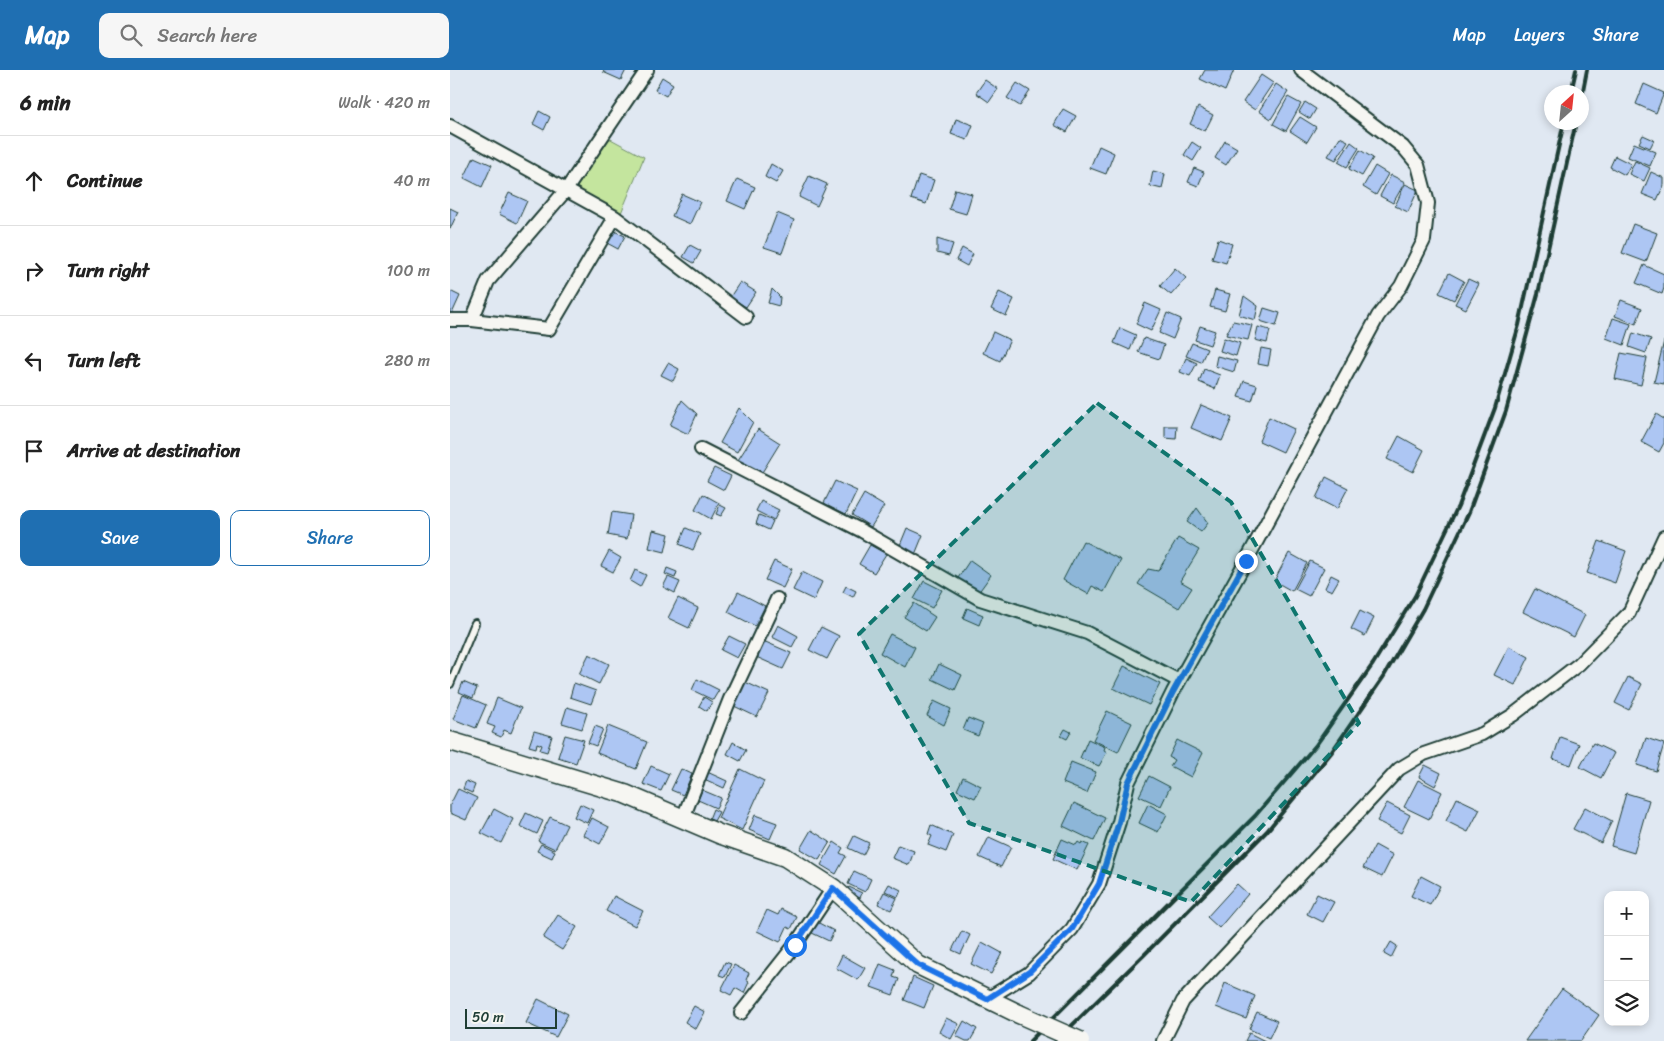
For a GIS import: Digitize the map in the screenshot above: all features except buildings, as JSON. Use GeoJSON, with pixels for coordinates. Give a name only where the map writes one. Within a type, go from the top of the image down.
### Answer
{"type":"FeatureCollection","features":[{"type":"Feature","properties":{"kind":"main road"},"geometry":{"type":"LineString","coordinates":[[450,741],[625,794],[719,834],[785,857],[833,888],[918,965],[1080,1041]]}},
{"type":"Feature","properties":{"kind":"street"},"geometry":{"type":"LineString","coordinates":[[472,320],[488,281],[566,190],[647,70]]}},
{"type":"Feature","properties":{"kind":"street"},"geometry":{"type":"LineString","coordinates":[[987,999],[1029,972],[1072,929],[1099,884],[1119,822],[1128,783],[1179,681],[1378,316],[1401,286],[1424,240],[1428,203],[1418,165],[1403,147],[1301,70]]}},
{"type":"Feature","properties":{"kind":"street"},"geometry":{"type":"LineString","coordinates":[[450,126],[616,217],[746,317]]}},
{"type":"Feature","properties":{"kind":"street"},"geometry":{"type":"LineString","coordinates":[[450,320],[472,320],[549,329],[616,217]]}},
{"type":"Feature","properties":{"kind":"street"},"geometry":{"type":"LineString","coordinates":[[701,449],[862,531],[980,599],[1087,633],[1179,681]]}},
{"type":"Feature","properties":{"kind":"street"},"geometry":{"type":"LineString","coordinates":[[1163,1041],[1184,1001],[1399,769],[1424,754],[1482,734],[1513,715],[1579,664],[1629,612],[1664,537]]}},
{"type":"Feature","properties":{"kind":"street"},"geometry":{"type":"LineString","coordinates":[[683,818],[730,699],[777,600]]}},
{"type":"Feature","properties":{"kind":"street"},"geometry":{"type":"LineString","coordinates":[[741,1013],[795,945],[833,888]]}},
{"type":"Feature","properties":{"kind":"lane"},"geometry":{"type":"LineString","coordinates":[[450,684],[475,623]]}},
{"type":"Feature","properties":{"kind":"highlighted area"},"geometry":{"type":"Polygon","coordinates":[[[1097,403],[1231,502],[1359,723],[1191,902],[969,823],[859,634],[1097,403]]]}},
{"type":"Feature","properties":{"kind":"green space"},"geometry":{"type":"Polygon","coordinates":[[[607,137],[644,157],[621,213],[572,187],[607,137]]]}},
{"type":"Feature","properties":{"kind":"railway"},"geometry":{"type":"LineString","coordinates":[[1573,85],[1576,70]]}},
{"type":"Feature","properties":{"kind":"railway"},"geometry":{"type":"LineString","coordinates":[[1584,85],[1587,70]]}},
{"type":"Feature","properties":{"kind":"railway"},"geometry":{"type":"LineString","coordinates":[[1030,1041],[1255,816],[1316,745],[1373,664],[1415,596],[1458,506],[1495,408],[1519,325],[1562,130]]}},
{"type":"Feature","properties":{"kind":"railway"},"geometry":{"type":"LineString","coordinates":[[1056,1041],[1267,831],[1331,753],[1384,676],[1423,609],[1469,512],[1506,411],[1538,294],[1574,130]]}},
{"type":"Feature","properties":{"kind":"route"},"geometry":{"type":"LineString","coordinates":[[795,945],[833,888],[918,965],[987,999],[1029,972],[1072,929],[1099,884],[1119,822],[1128,783],[1173,692],[1246,561]]}}]}
